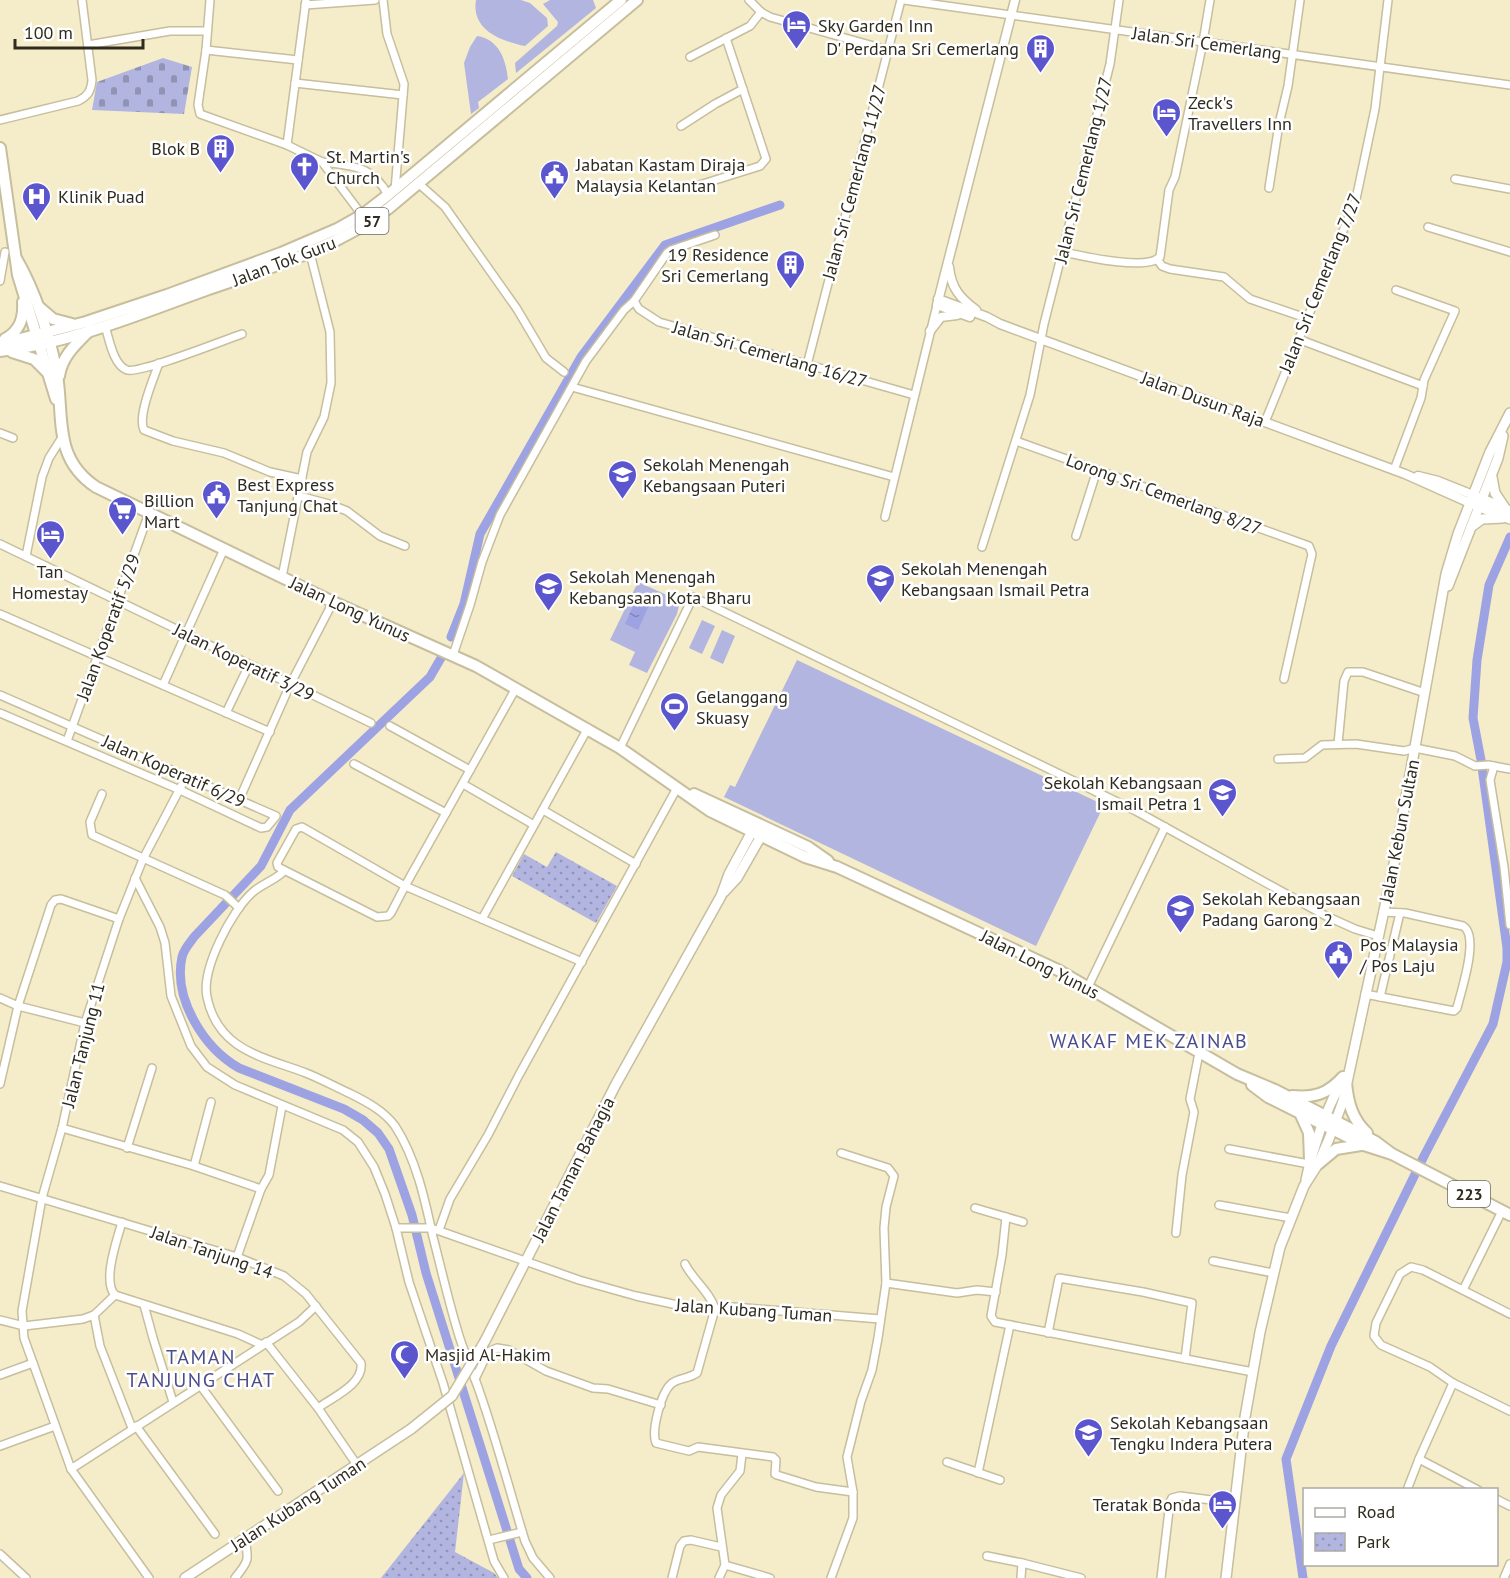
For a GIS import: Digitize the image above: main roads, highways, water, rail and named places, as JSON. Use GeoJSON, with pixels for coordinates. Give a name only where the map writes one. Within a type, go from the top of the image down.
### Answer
{"type":"FeatureCollection","features":[{"type":"Feature","properties":{"kind":"main road","name":"Jalan Tok Guru"},"geometry":{"type":"LineString","coordinates":[[0,351],[88,326],[338,229],[362,215],[391,192],[621,0]]}},
{"type":"Feature","properties":{"kind":"main road","name":"Jalan Tok Guru"},"geometry":{"type":"LineString","coordinates":[[88,326],[105,326],[310,253],[358,230],[389,208],[637,0]]}},
{"type":"Feature","properties":{"kind":"main road","name":"Jalan Long Yunus"},"geometry":{"type":"LineString","coordinates":[[0,148],[9,254],[27,291],[43,338],[54,377],[63,436],[70,461],[85,479],[149,513],[333,602],[453,655],[588,729],[620,748],[677,788],[759,829],[805,857],[837,867],[1088,987],[1199,1053],[1285,1096],[1330,1123]]}},
{"type":"Feature","properties":{"kind":"main road"},"geometry":{"type":"LineString","coordinates":[[0,351],[15,352],[34,359],[54,377],[88,326],[53,319],[44,313],[27,291]]}},
{"type":"Feature","properties":{"kind":"main road"},"geometry":{"type":"LineString","coordinates":[[0,341],[9,337],[21,323],[27,291]]}},
{"type":"Feature","properties":{"kind":"main road","name":"Jalan Tok Guru"},"geometry":{"type":"LineString","coordinates":[[0,341],[43,338]]}},
{"type":"Feature","properties":{"kind":"main road","name":"Jalan Kebun Sultan"},"geometry":{"type":"LineString","coordinates":[[1444,593],[1455,571],[1470,528],[1491,452],[1510,413]]}},
{"type":"Feature","properties":{"kind":"main road","name":"Jalan Kebun Sultan"},"geometry":{"type":"LineString","coordinates":[[1226,1578],[1253,1372],[1273,1273],[1291,1218],[1330,1123],[1346,1076],[1383,912],[1446,574],[1452,552],[1476,501],[1492,475],[1505,425]]}},
{"type":"Feature","properties":{"kind":"main road"},"geometry":{"type":"LineString","coordinates":[[1492,475],[1495,493],[1509,514]]}},
{"type":"Feature","properties":{"kind":"main road"},"geometry":{"type":"LineString","coordinates":[[1476,501],[1509,514]]}},
{"type":"Feature","properties":{"kind":"main road"},"geometry":{"type":"LineString","coordinates":[[1470,528],[1485,518],[1509,514]]}},
{"type":"Feature","properties":{"kind":"main road","name":"Jalan Taman Bahagia"},"geometry":{"type":"LineString","coordinates":[[411,1429],[452,1396],[485,1341],[616,1084],[721,896],[737,878],[759,829]]}},
{"type":"Feature","properties":{"kind":"main road","name":"Jalan Long Yunus"},"geometry":{"type":"LineString","coordinates":[[1237,1074],[1268,1097],[1300,1113],[1330,1123]]}},
{"type":"Feature","properties":{"kind":"main road"},"geometry":{"type":"LineString","coordinates":[[1285,1096],[1314,1097],[1335,1087],[1346,1076]]}},
{"type":"Feature","properties":{"kind":"main road"},"geometry":{"type":"LineString","coordinates":[[1346,1076],[1352,1113],[1360,1127],[1376,1142]]}},
{"type":"Feature","properties":{"kind":"main road"},"geometry":{"type":"LineString","coordinates":[[1300,1113],[1309,1133],[1312,1163],[1336,1149],[1364,1145]]}},
{"type":"Feature","properties":{"kind":"main road","name":"223"},"geometry":{"type":"LineString","coordinates":[[1330,1123],[1376,1142],[1392,1154],[1506,1213]]}},
{"type":"Feature","properties":{"kind":"main road","name":"223"},"geometry":{"type":"LineString","coordinates":[[1330,1123],[1364,1145],[1392,1154]]}},
{"type":"Feature","properties":{"kind":"main road","name":"Jalan Kubang Tuman"},"geometry":{"type":"LineString","coordinates":[[185,1578],[411,1429]]}},
{"type":"Feature","properties":{"kind":"water"},"geometry":{"type":"Polygon","coordinates":[[[638,595],[651,601],[638,630],[625,624],[638,595]]]}},
{"type":"Feature","properties":{"kind":"waterway"},"geometry":{"type":"LineString","coordinates":[[451,637],[464,604],[480,534],[581,357],[665,245],[780,205]]}},
{"type":"Feature","properties":{"kind":"waterway"},"geometry":{"type":"LineString","coordinates":[[1303,1578],[1286,1459],[1331,1346],[1424,1156],[1493,1024],[1507,962],[1481,760],[1473,718],[1477,660],[1489,585],[1510,537]]}},
{"type":"Feature","properties":{"kind":"waterway"},"geometry":{"type":"LineString","coordinates":[[441,658],[430,677],[290,810],[261,866],[187,946],[182,957],[180,973],[182,989],[194,1021],[203,1035],[226,1059],[239,1068],[344,1109],[363,1120],[378,1133],[389,1149],[412,1215],[426,1273],[519,1569],[527,1578]]}},
{"type":"Feature","properties":{"kind":"place","name":"Sky Garden Inn"},"geometry":{"type":"Point","coordinates":[797,50]}},
{"type":"Feature","properties":{"kind":"place","name":"D' Perdana Sri Cemerlang"},"geometry":{"type":"Point","coordinates":[1040,74]}},
{"type":"Feature","properties":{"kind":"place","name":"Zeck's Travellers Inn"},"geometry":{"type":"Point","coordinates":[1167,138]}},
{"type":"Feature","properties":{"kind":"place","name":"Blok B"},"geometry":{"type":"Point","coordinates":[221,174]}},
{"type":"Feature","properties":{"kind":"place","name":"St. Martin's Church"},"geometry":{"type":"Point","coordinates":[305,192]}},
{"type":"Feature","properties":{"kind":"place","name":"Jabatan Kastam Diraja Malaysia Kelantan"},"geometry":{"type":"Point","coordinates":[555,200]}},
{"type":"Feature","properties":{"kind":"place","name":"Klinik Puad"},"geometry":{"type":"Point","coordinates":[37,222]}},
{"type":"Feature","properties":{"kind":"place","name":"19 Residence Sri Cemerlang"},"geometry":{"type":"Point","coordinates":[790,290]}},
{"type":"Feature","properties":{"kind":"place","name":"Sekolah Menengah Kebangsaan Puteri"},"geometry":{"type":"Point","coordinates":[622,500]}},
{"type":"Feature","properties":{"kind":"place","name":"Best Express Tanjung Chat"},"geometry":{"type":"Point","coordinates":[216,520]}},
{"type":"Feature","properties":{"kind":"place","name":"Billion Mart"},"geometry":{"type":"Point","coordinates":[123,536]}},
{"type":"Feature","properties":{"kind":"place","name":"Tan Homestay"},"geometry":{"type":"Point","coordinates":[50,560]}},
{"type":"Feature","properties":{"kind":"place","name":"Sekolah Menengah Kebangsaan Ismail Petra"},"geometry":{"type":"Point","coordinates":[880,604]}},
{"type":"Feature","properties":{"kind":"place","name":"Sekolah Menengah Kebangsaan Kota Bharu"},"geometry":{"type":"Point","coordinates":[548,612]}},
{"type":"Feature","properties":{"kind":"place","name":"Gelanggang Skuasy"},"geometry":{"type":"Point","coordinates":[675,732]}},
{"type":"Feature","properties":{"kind":"place","name":"Sekolah Kebangsaan Ismail Petra 1"},"geometry":{"type":"Point","coordinates":[1223,818]}},
{"type":"Feature","properties":{"kind":"place","name":"Sekolah Kebangsaan Padang Garong 2"},"geometry":{"type":"Point","coordinates":[1181,934]}},
{"type":"Feature","properties":{"kind":"place","name":"Pos Malaysia / Pos Laju"},"geometry":{"type":"Point","coordinates":[1339,980]}},
{"type":"Feature","properties":{"kind":"place","name":"Masjid Al-Hakim"},"geometry":{"type":"Point","coordinates":[404,1380]}},
{"type":"Feature","properties":{"kind":"place","name":"Sekolah Kebangsaan Tengku Indera Putera"},"geometry":{"type":"Point","coordinates":[1089,1458]}},
{"type":"Feature","properties":{"kind":"place","name":"Teratak Bonda"},"geometry":{"type":"Point","coordinates":[1222,1530]}},
{"type":"Feature","properties":{"kind":"district","name":"WAKAF MEK ZAINAB"},"geometry":{"type":"Point","coordinates":[1149,1041]}},
{"type":"Feature","properties":{"kind":"district","name":"TAMAN TANJUNG CHAT"},"geometry":{"type":"Point","coordinates":[201,1368]}}]}
